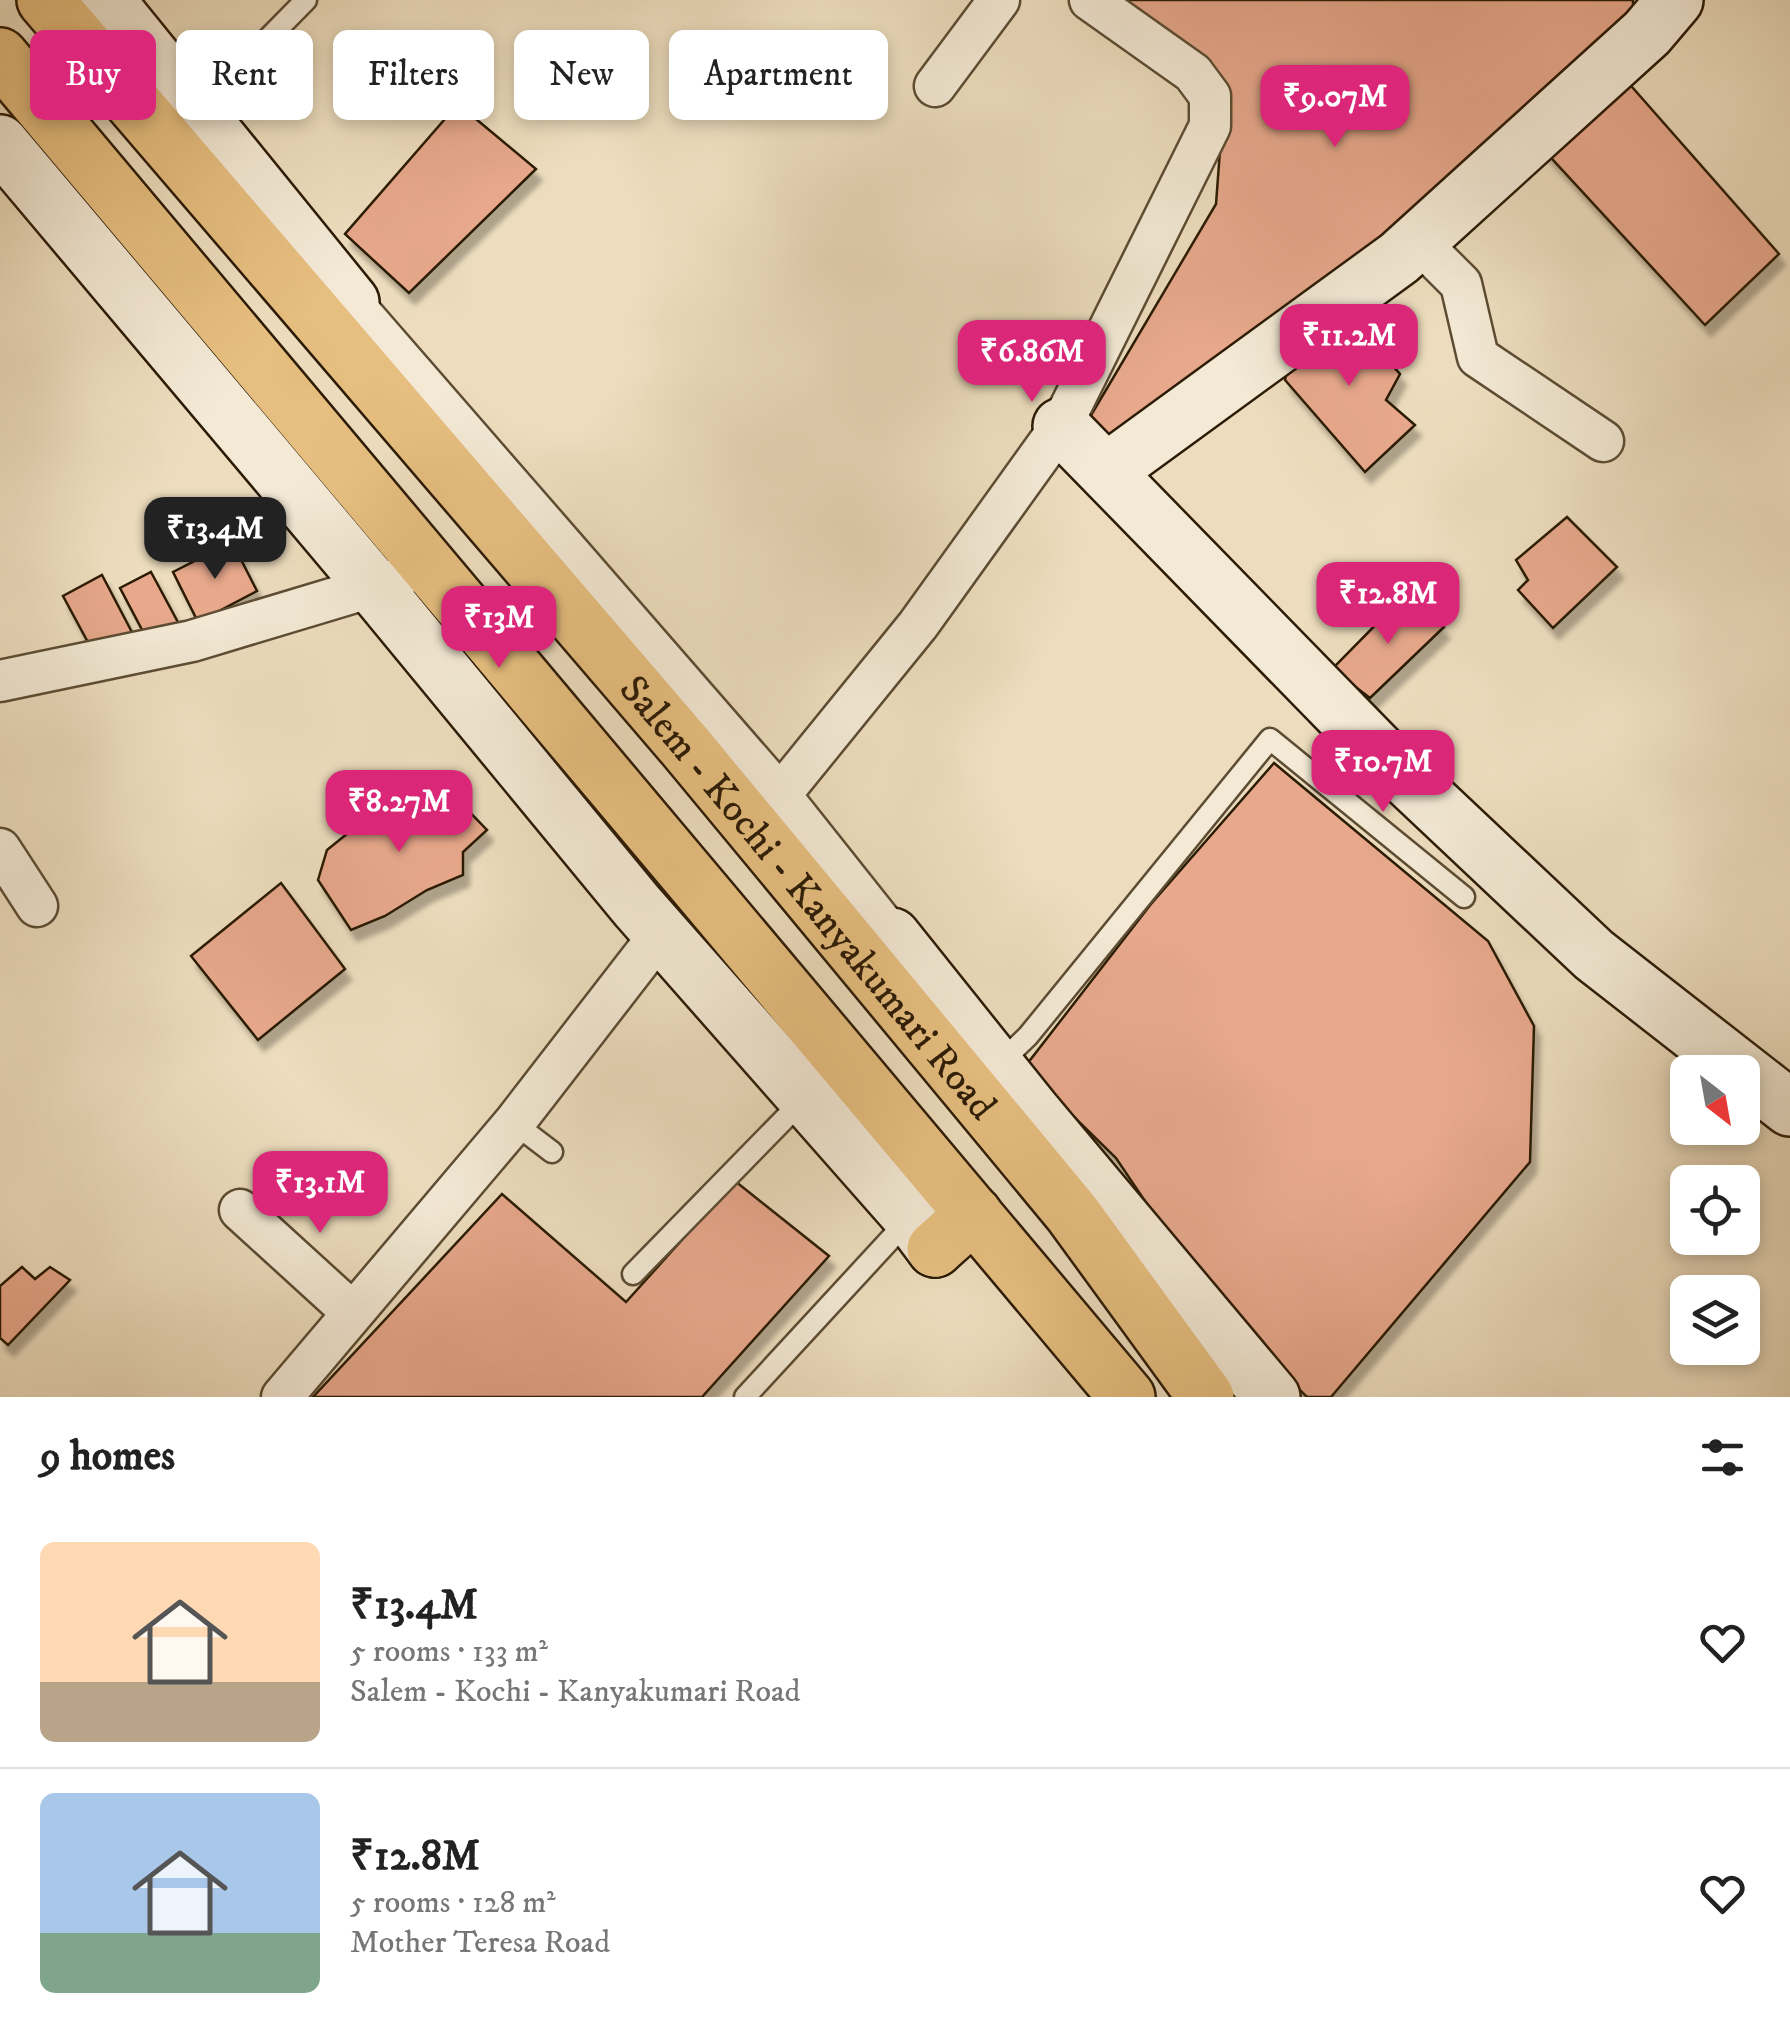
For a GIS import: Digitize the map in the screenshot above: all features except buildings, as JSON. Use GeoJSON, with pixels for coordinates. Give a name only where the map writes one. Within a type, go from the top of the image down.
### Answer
{"type":"FeatureCollection","features":[{"type":"Feature","properties":{"kind":"highway","name":"Salem - Kochi - Kanyakumari Road"},"geometry":{"type":"LineString","coordinates":[[45,0],[177,121],[686,746],[878,948],[1206,1397]]}},
{"type":"Feature","properties":{"kind":"highway","name":"Salem - Kochi - Kanyakumari Road"},"geometry":{"type":"LineString","coordinates":[[0,56],[430,568],[940,1227],[1126,1397]]}},
{"type":"Feature","properties":{"kind":"highway"},"geometry":{"type":"LineString","coordinates":[[99,176],[177,121]]}},
{"type":"Feature","properties":{"kind":"street"},"geometry":{"type":"LineString","coordinates":[[106,0],[177,121],[351,302],[780,795],[878,948],[997,1067],[1272,1397]]}},
{"type":"Feature","properties":{"kind":"street"},"geometry":{"type":"LineString","coordinates":[[935,86],[999,0]]}},
{"type":"Feature","properties":{"kind":"street"},"geometry":{"type":"LineString","coordinates":[[780,795],[918,625],[1061,426],[1210,126],[1210,96],[1192,73],[1090,0]]}},
{"type":"Feature","properties":{"kind":"street"},"geometry":{"type":"LineString","coordinates":[[1107,471],[1399,258],[1647,33],[1676,0]]}},
{"type":"Feature","properties":{"kind":"street"},"geometry":{"type":"LineString","coordinates":[[0,142],[661,932],[805,1098],[940,1227]]}},
{"type":"Feature","properties":{"kind":"street"},"geometry":{"type":"LineString","coordinates":[[1418,241],[1460,284],[1478,357],[1603,441]]}},
{"type":"Feature","properties":{"kind":"street"},"geometry":{"type":"LineString","coordinates":[[1061,426],[1386,760],[1594,955],[1782,1089]]}},
{"type":"Feature","properties":{"kind":"street"},"geometry":{"type":"LineString","coordinates":[[0,681],[192,641],[430,568]]}},
{"type":"Feature","properties":{"kind":"street"},"geometry":{"type":"LineString","coordinates":[[0,848],[37,906]]}},
{"type":"Feature","properties":{"kind":"street"},"geometry":{"type":"LineString","coordinates":[[282,1397],[514,1123],[661,932]]}},
{"type":"Feature","properties":{"kind":"street"},"geometry":{"type":"LineString","coordinates":[[240,1210],[353,1313]]}},
{"type":"Feature","properties":{"kind":"lane"},"geometry":{"type":"LineString","coordinates":[[177,121],[306,0]]}},
{"type":"Feature","properties":{"kind":"lane"},"geometry":{"type":"LineString","coordinates":[[997,1067],[1028,1036],[1270,739],[1464,897]]}},
{"type":"Feature","properties":{"kind":"lane"},"geometry":{"type":"LineString","coordinates":[[632,1274],[805,1098]]}},
{"type":"Feature","properties":{"kind":"lane"},"geometry":{"type":"LineString","coordinates":[[514,1123],[552,1152]]}},
{"type":"Feature","properties":{"kind":"lane"},"geometry":{"type":"LineString","coordinates":[[745,1397],[940,1227]]}}]}
